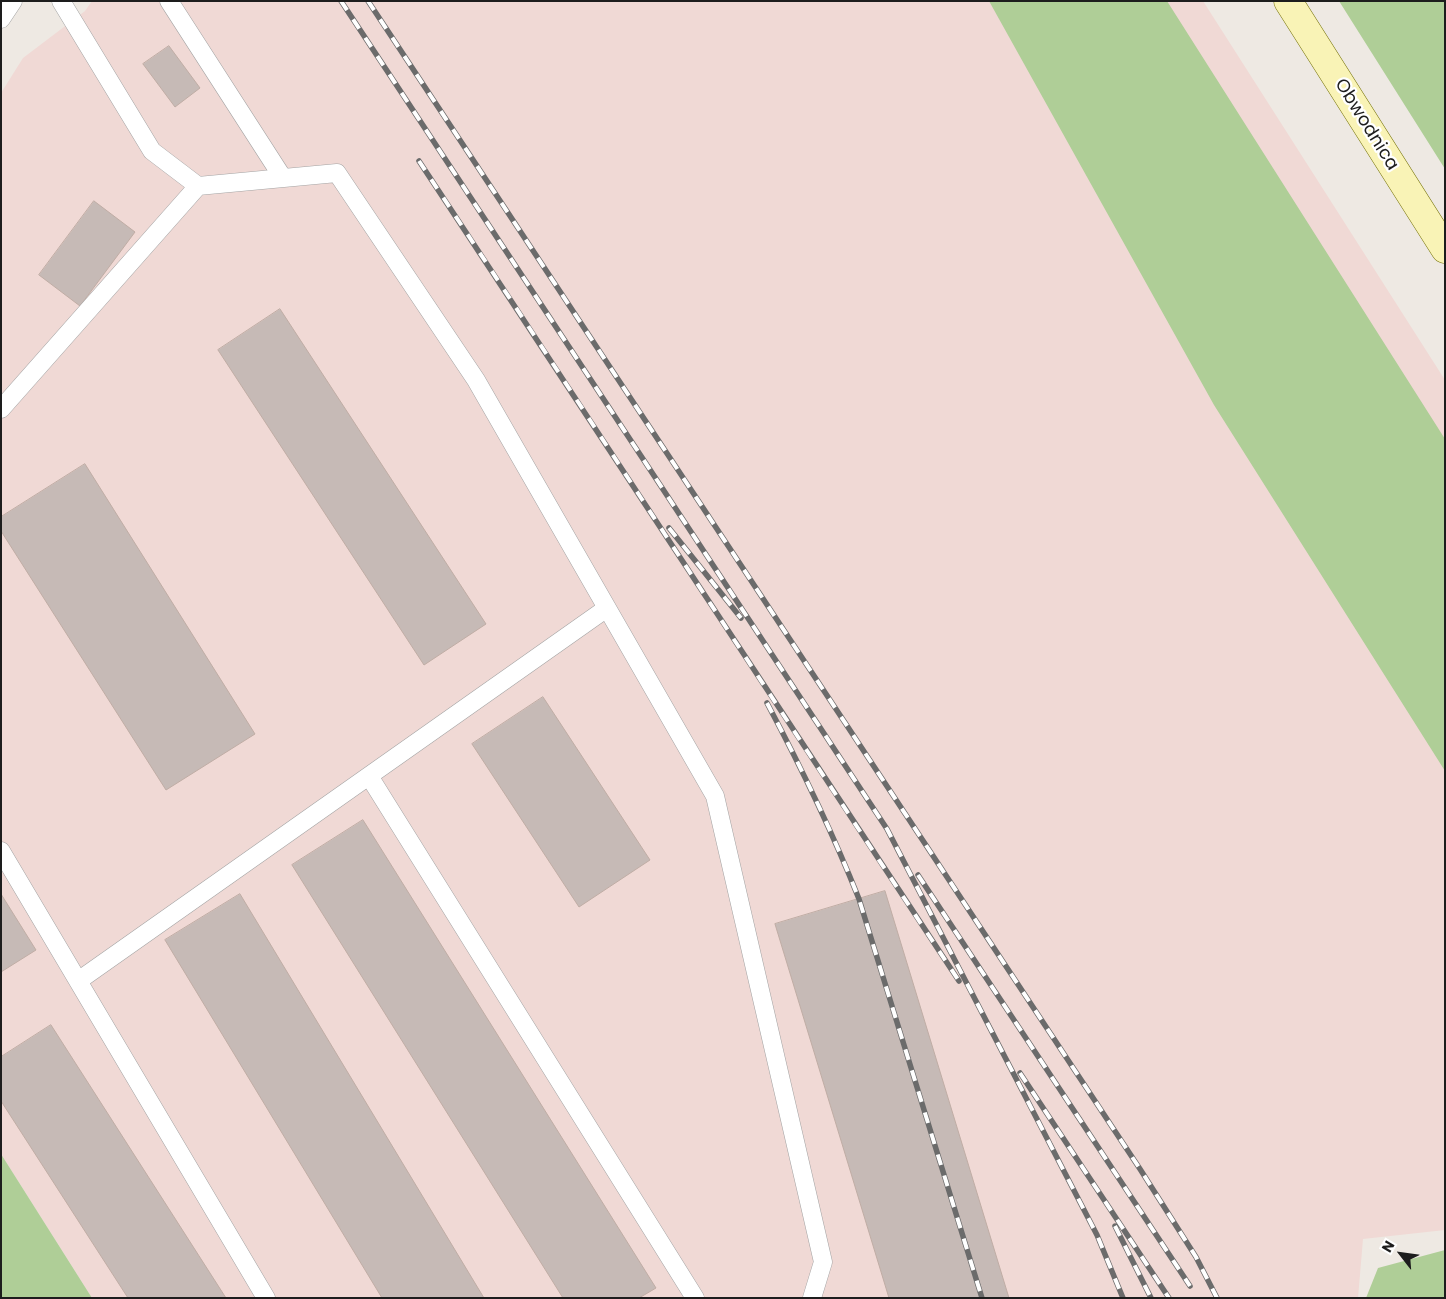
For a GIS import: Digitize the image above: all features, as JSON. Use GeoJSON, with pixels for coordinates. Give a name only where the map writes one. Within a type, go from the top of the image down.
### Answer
{"type":"FeatureCollection","features":[{"type":"Feature","properties":{"kind":"main road","name":"Obwodnica"},"geometry":{"type":"LineString","coordinates":[[1288,1],[1445,249]]}},
{"type":"Feature","properties":{"kind":"lane"},"geometry":{"type":"LineString","coordinates":[[1,19],[13,1]]}},
{"type":"Feature","properties":{"kind":"lane"},"geometry":{"type":"LineString","coordinates":[[61,1],[152,151],[198,186],[337,173],[476,380],[715,796],[823,1262],[812,1298]]}},
{"type":"Feature","properties":{"kind":"lane"},"geometry":{"type":"LineString","coordinates":[[169,1],[283,178]]}},
{"type":"Feature","properties":{"kind":"lane"},"geometry":{"type":"LineString","coordinates":[[1,409],[198,186]]}},
{"type":"Feature","properties":{"kind":"lane"},"geometry":{"type":"LineString","coordinates":[[78,981],[607,608]]}},
{"type":"Feature","properties":{"kind":"lane"},"geometry":{"type":"LineString","coordinates":[[369,776],[695,1298]]}},
{"type":"Feature","properties":{"kind":"lane"},"geometry":{"type":"LineString","coordinates":[[1,851],[266,1298]]}},
{"type":"Feature","properties":{"kind":"shaded area"},"geometry":{"type":"Polygon","coordinates":[[[92,1],[1203,1],[1445,380],[1445,1230],[1363,1239],[1358,1298],[92,1298],[1,1154],[1,93],[23,58],[85,11],[92,1]]]}},
{"type":"Feature","properties":{"kind":"green space"},"geometry":{"type":"Polygon","coordinates":[[[989,1],[1167,1],[1445,439],[1445,771],[1214,405],[989,1]]]}},
{"type":"Feature","properties":{"kind":"green space"},"geometry":{"type":"Polygon","coordinates":[[[1339,1],[1445,1],[1445,169],[1339,1]]]}},
{"type":"Feature","properties":{"kind":"green space"},"geometry":{"type":"Polygon","coordinates":[[[1,1154],[92,1298],[1,1298],[1,1154]]]}},
{"type":"Feature","properties":{"kind":"green space"},"geometry":{"type":"Polygon","coordinates":[[[1445,1250],[1445,1298],[1366,1298],[1378,1268],[1445,1250]]]}},
{"type":"Feature","properties":{"kind":"building"},"geometry":{"type":"Polygon","coordinates":[[[169,46],[200,88],[175,107],[143,64],[169,46]]]}},
{"type":"Feature","properties":{"kind":"building"},"geometry":{"type":"Polygon","coordinates":[[[94,201],[135,232],[80,306],[39,275],[94,201]]]}},
{"type":"Feature","properties":{"kind":"building"},"geometry":{"type":"Polygon","coordinates":[[[280,309],[486,624],[424,665],[218,350],[280,309]]]}},
{"type":"Feature","properties":{"kind":"building"},"geometry":{"type":"Polygon","coordinates":[[[85,464],[255,734],[166,790],[1,531],[1,517],[85,464]]]}},
{"type":"Feature","properties":{"kind":"building"},"geometry":{"type":"Polygon","coordinates":[[[543,697],[650,860],[579,907],[472,744],[543,697]]]}},
{"type":"Feature","properties":{"kind":"building"},"geometry":{"type":"Polygon","coordinates":[[[363,820],[656,1288],[639,1298],[563,1298],[292,865],[363,820]]]}},
{"type":"Feature","properties":{"kind":"building"},"geometry":{"type":"Polygon","coordinates":[[[885,891],[1009,1298],[889,1298],[775,924],[885,891]]]}},
{"type":"Feature","properties":{"kind":"building"},"geometry":{"type":"Polygon","coordinates":[[[1,894],[36,950],[1,972],[1,894]]]}},
{"type":"Feature","properties":{"kind":"building"},"geometry":{"type":"Polygon","coordinates":[[[240,894],[484,1298],[382,1298],[165,940],[240,894]]]}},
{"type":"Feature","properties":{"kind":"building"},"geometry":{"type":"Polygon","coordinates":[[[51,1025],[226,1298],[128,1298],[1,1101],[1,1057],[51,1025]]]}},
{"type":"Feature","properties":{"kind":"railway"},"geometry":{"type":"LineString","coordinates":[[341,1],[887,829],[1097,1235],[1123,1298]]}},
{"type":"Feature","properties":{"kind":"railway"},"geometry":{"type":"LineString","coordinates":[[368,1],[1140,1169],[1196,1257],[1217,1298]]}},
{"type":"Feature","properties":{"kind":"railway"},"geometry":{"type":"LineString","coordinates":[[419,161],[959,981]]}},
{"type":"Feature","properties":{"kind":"railway"},"geometry":{"type":"LineString","coordinates":[[669,528],[741,618]]}},
{"type":"Feature","properties":{"kind":"railway"},"geometry":{"type":"LineString","coordinates":[[767,703],[816,800],[859,899],[982,1298]]}},
{"type":"Feature","properties":{"kind":"railway"},"geometry":{"type":"LineString","coordinates":[[918,875],[1190,1286]]}},
{"type":"Feature","properties":{"kind":"railway"},"geometry":{"type":"LineString","coordinates":[[1020,1073],[1169,1298]]}},
{"type":"Feature","properties":{"kind":"railway"},"geometry":{"type":"LineString","coordinates":[[1115,1226],[1151,1298]]}}]}
